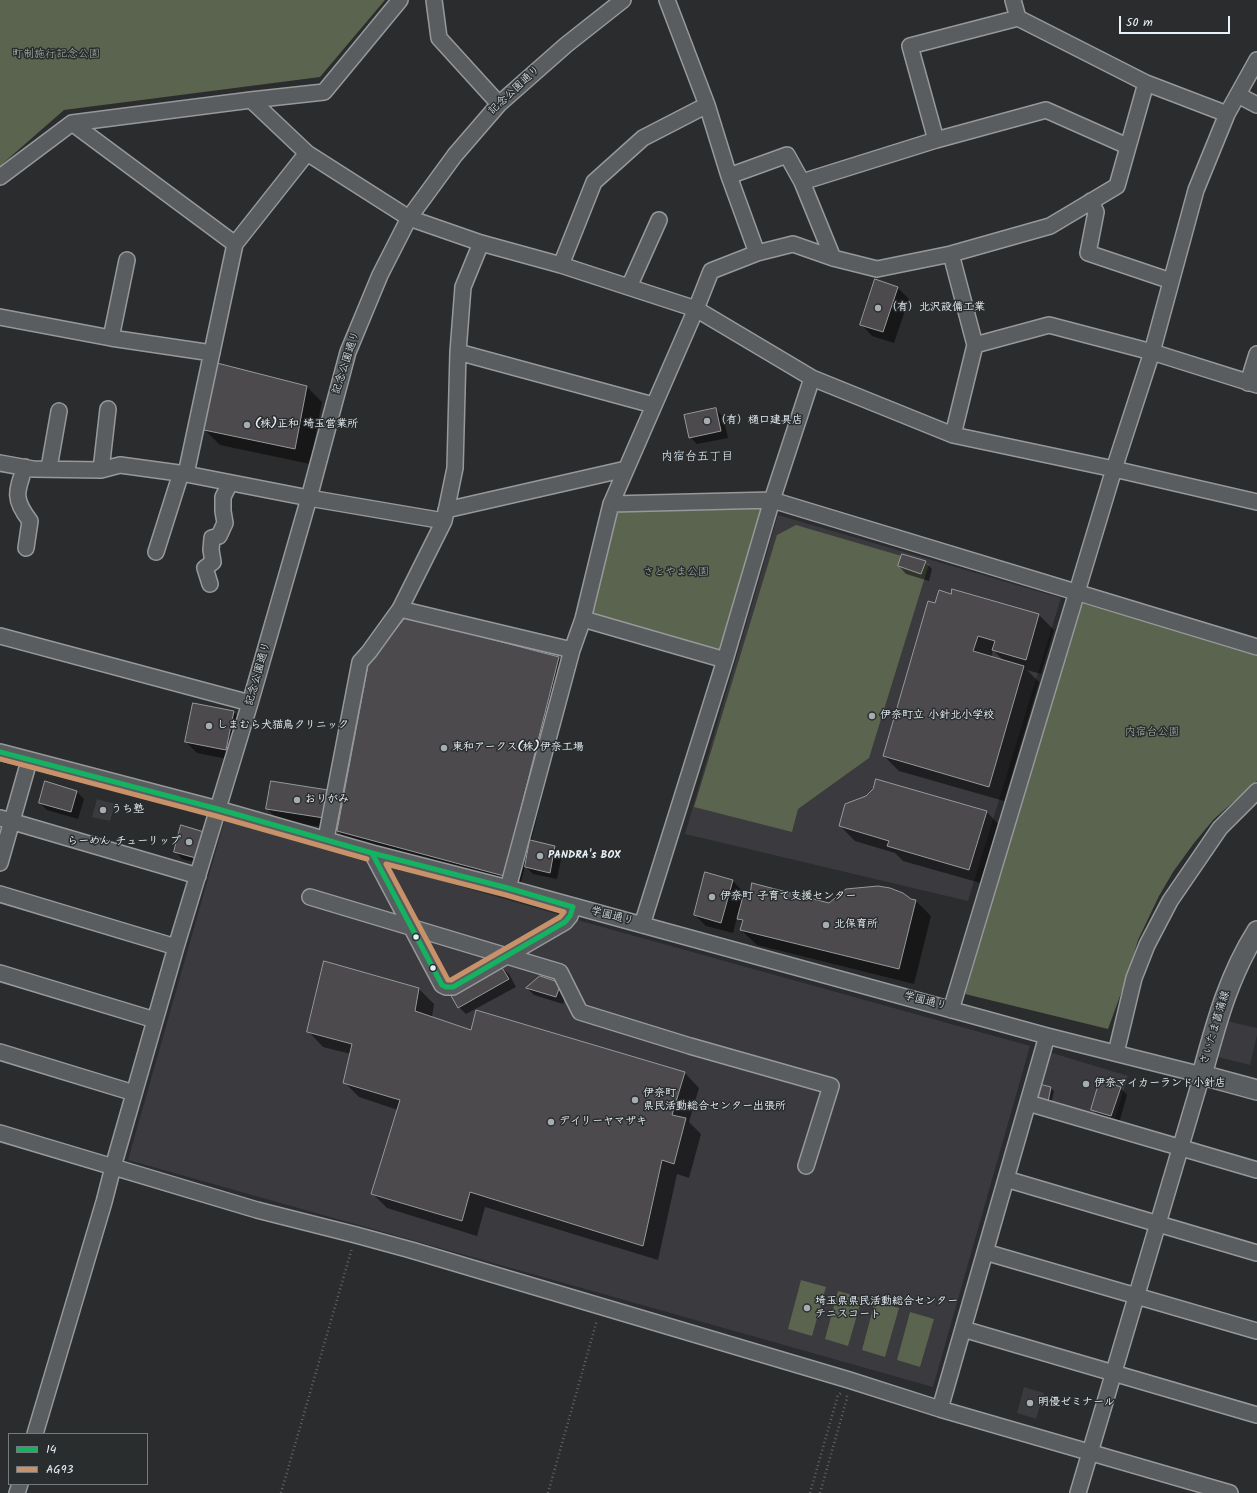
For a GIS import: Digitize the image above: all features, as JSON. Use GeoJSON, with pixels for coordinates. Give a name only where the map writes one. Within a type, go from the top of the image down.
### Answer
{"type":"FeatureCollection","features":[{"type":"Feature","properties":{"kind":"main road","name":"さいたま菖蒲線"},"geometry":{"type":"LineString","coordinates":[[1257,931],[1244,952],[1222,1004],[1202,1075],[1257,1090]]}},
{"type":"Feature","properties":{"kind":"street"},"geometry":{"type":"LineString","coordinates":[[0,177],[72,123],[324,92],[400,0]]}},
{"type":"Feature","properties":{"kind":"street"},"geometry":{"type":"LineString","coordinates":[[434,0],[439,38],[499,104]]}},
{"type":"Feature","properties":{"kind":"street","name":"記念公園通り"},"geometry":{"type":"LineString","coordinates":[[35,1433],[104,1202],[176,947],[250,703],[309,498],[348,352],[380,275],[409,218],[455,155],[499,104],[566,45],[622,0]]}},
{"type":"Feature","properties":{"kind":"street"},"geometry":{"type":"LineString","coordinates":[[667,0],[706,105],[729,176],[757,254]]}},
{"type":"Feature","properties":{"kind":"street"},"geometry":{"type":"LineString","coordinates":[[1014,0],[1018,18]]}},
{"type":"Feature","properties":{"kind":"street"},"geometry":{"type":"LineString","coordinates":[[936,140],[910,46],[1018,18],[1146,83],[1227,114]]}},
{"type":"Feature","properties":{"kind":"street"},"geometry":{"type":"LineString","coordinates":[[952,1010],[1114,469],[1152,352],[1196,190],[1227,114],[1257,60]]}},
{"type":"Feature","properties":{"kind":"street"},"geometry":{"type":"LineString","coordinates":[[508,888],[572,650],[583,619],[610,504],[696,309],[711,271],[757,254],[793,244],[833,258],[877,269],[951,254],[1050,226],[1117,186],[1127,146],[1146,83]]}},
{"type":"Feature","properties":{"kind":"street"},"geometry":{"type":"LineString","coordinates":[[1238,95],[1257,105]]}},
{"type":"Feature","properties":{"kind":"street"},"geometry":{"type":"LineString","coordinates":[[251,100],[307,153],[409,218],[481,243],[561,265],[696,309],[812,378],[953,434],[1257,502]]}},
{"type":"Feature","properties":{"kind":"street"},"geometry":{"type":"LineString","coordinates":[[561,265],[594,182],[643,138],[706,105]]}},
{"type":"Feature","properties":{"kind":"street"},"geometry":{"type":"LineString","coordinates":[[802,182],[936,140],[1046,110],[1127,146]]}},
{"type":"Feature","properties":{"kind":"street"},"geometry":{"type":"LineString","coordinates":[[72,123],[235,244]]}},
{"type":"Feature","properties":{"kind":"street"},"geometry":{"type":"LineString","coordinates":[[156,552],[183,473],[212,353],[235,244],[307,153]]}},
{"type":"Feature","properties":{"kind":"street"},"geometry":{"type":"LineString","coordinates":[[729,176],[787,155],[802,182],[833,258]]}},
{"type":"Feature","properties":{"kind":"street"},"geometry":{"type":"LineString","coordinates":[[1091,201],[1096,212],[1088,253],[1171,281]]}},
{"type":"Feature","properties":{"kind":"street"},"geometry":{"type":"LineString","coordinates":[[629,287],[659,220]]}},
{"type":"Feature","properties":{"kind":"street"},"geometry":{"type":"LineString","coordinates":[[326,839],[360,662],[370,652],[400,610],[445,515],[455,468],[458,352],[463,287],[481,243]]}},
{"type":"Feature","properties":{"kind":"street"},"geometry":{"type":"LineString","coordinates":[[951,254],[974,345],[953,434]]}},
{"type":"Feature","properties":{"kind":"street"},"geometry":{"type":"LineString","coordinates":[[111,338],[127,260]]}},
{"type":"Feature","properties":{"kind":"street"},"geometry":{"type":"LineString","coordinates":[[0,317],[111,338],[212,353]]}},
{"type":"Feature","properties":{"kind":"street"},"geometry":{"type":"LineString","coordinates":[[974,345],[1049,325],[1152,352],[1253,384],[1257,354]]}},
{"type":"Feature","properties":{"kind":"street"},"geometry":{"type":"LineString","coordinates":[[458,352],[653,405]]}},
{"type":"Feature","properties":{"kind":"street"},"geometry":{"type":"LineString","coordinates":[[642,925],[725,660],[772,500],[812,378]]}},
{"type":"Feature","properties":{"kind":"street"},"geometry":{"type":"LineString","coordinates":[[101,470],[108,409]]}},
{"type":"Feature","properties":{"kind":"street"},"geometry":{"type":"LineString","coordinates":[[49,468],[59,410]]}},
{"type":"Feature","properties":{"kind":"street"},"geometry":{"type":"LineString","coordinates":[[0,463],[33,469],[49,468],[101,470],[120,465],[183,473],[309,498],[445,515],[626,469]]}},
{"type":"Feature","properties":{"kind":"street"},"geometry":{"type":"LineString","coordinates":[[25,467],[17,498],[21,509],[30,521],[26,548]]}},
{"type":"Feature","properties":{"kind":"street"},"geometry":{"type":"LineString","coordinates":[[210,584],[205,568],[213,562],[211,550],[212,538],[219,536],[225,523],[223,497],[230,483]]}},
{"type":"Feature","properties":{"kind":"street"},"geometry":{"type":"LineString","coordinates":[[610,504],[772,500],[1257,647]]}},
{"type":"Feature","properties":{"kind":"street"},"geometry":{"type":"LineString","coordinates":[[400,610],[572,650]]}},
{"type":"Feature","properties":{"kind":"street"},"geometry":{"type":"LineString","coordinates":[[583,619],[725,660]]}},
{"type":"Feature","properties":{"kind":"street"},"geometry":{"type":"LineString","coordinates":[[0,636],[250,703]]}},
{"type":"Feature","properties":{"kind":"street","name":"学園通り"},"geometry":{"type":"LineString","coordinates":[[0,752],[218,809],[372,853],[508,888],[1047,1036],[1202,1075]]}},
{"type":"Feature","properties":{"kind":"street"},"geometry":{"type":"LineString","coordinates":[[0,863],[6,820],[29,760]]}},
{"type":"Feature","properties":{"kind":"street"},"geometry":{"type":"LineString","coordinates":[[1116,1053],[1134,978],[1147,945],[1170,901],[1220,828],[1257,791]]}},
{"type":"Feature","properties":{"kind":"street"},"geometry":{"type":"LineString","coordinates":[[6,820],[198,876]]}},
{"type":"Feature","properties":{"kind":"street"},"geometry":{"type":"LineString","coordinates":[[372,853],[442,985],[446,987],[453,987],[565,922],[570,916],[573,907]]}},
{"type":"Feature","properties":{"kind":"street"},"geometry":{"type":"LineString","coordinates":[[0,894],[176,947]]}},
{"type":"Feature","properties":{"kind":"street"},"geometry":{"type":"LineString","coordinates":[[310,898],[560,972],[580,1012],[690,1046],[831,1086],[806,1166]]}},
{"type":"Feature","properties":{"kind":"street"},"geometry":{"type":"LineString","coordinates":[[0,974],[155,1020]]}},
{"type":"Feature","properties":{"kind":"street"},"geometry":{"type":"LineString","coordinates":[[940,1409],[1047,1036]]}},
{"type":"Feature","properties":{"kind":"street"},"geometry":{"type":"LineString","coordinates":[[0,1052],[134,1093]]}},
{"type":"Feature","properties":{"kind":"street"},"geometry":{"type":"LineString","coordinates":[[1078,1493],[1202,1075]]}},
{"type":"Feature","properties":{"kind":"street"},"geometry":{"type":"LineString","coordinates":[[1028,1103],[1257,1170]]}},
{"type":"Feature","properties":{"kind":"street"},"geometry":{"type":"LineString","coordinates":[[0,1133],[257,1210],[356,1235],[600,1306],[848,1384],[940,1409],[1230,1493]]}},
{"type":"Feature","properties":{"kind":"street"},"geometry":{"type":"LineString","coordinates":[[1006,1179],[1257,1253]]}},
{"type":"Feature","properties":{"kind":"street"},"geometry":{"type":"LineString","coordinates":[[985,1252],[1257,1331]]}},
{"type":"Feature","properties":{"kind":"street"},"geometry":{"type":"LineString","coordinates":[[963,1329],[1257,1415]]}},
{"type":"Feature","properties":{"kind":"path"},"geometry":{"type":"LineString","coordinates":[[281,1493],[356,1235]]}},
{"type":"Feature","properties":{"kind":"path"},"geometry":{"type":"LineString","coordinates":[[548,1493],[600,1306]]}},
{"type":"Feature","properties":{"kind":"path"},"geometry":{"type":"LineString","coordinates":[[810,1493],[838,1395],[848,1384]]}},
{"type":"Feature","properties":{"kind":"path"},"geometry":{"type":"LineString","coordinates":[[820,1493],[847,1398],[848,1384]]}},
{"type":"Feature","properties":{"kind":"shaded area","name":"伊奈町立 小針北小学校"},"geometry":{"type":"Polygon","coordinates":[[[778,515],[1061,598],[968,901],[685,834],[778,515]]]}},
{"type":"Feature","properties":{"kind":"shaded area","name":"うち塾"},"geometry":{"type":"Polygon","coordinates":[[[97,799],[115,804],[110,821],[92,817],[97,799]]]}},
{"type":"Feature","properties":{"kind":"shaded area"},"geometry":{"type":"Polygon","coordinates":[[[225,819],[588,923],[1030,1046],[933,1387],[128,1160],[225,819]]]}},
{"type":"Feature","properties":{"kind":"shaded area"},"geometry":{"type":"Polygon","coordinates":[[[1227,1021],[1257,1028],[1257,1035],[1250,1065],[1218,1057],[1227,1021]]]}},
{"type":"Feature","properties":{"kind":"shaded area"},"geometry":{"type":"Polygon","coordinates":[[[1049,1052],[1128,1076],[1114,1122],[1034,1100],[1049,1052]]]}},
{"type":"Feature","properties":{"kind":"shaded area"},"geometry":{"type":"Polygon","coordinates":[[[1024,1387],[1044,1393],[1036,1419],[1017,1413],[1024,1387]]]}},
{"type":"Feature","properties":{"kind":"green space","name":"町制施行記念公園"},"geometry":{"type":"Polygon","coordinates":[[[0,0],[385,0],[320,77],[64,110],[0,166],[0,0]]]}},
{"type":"Feature","properties":{"kind":"green space","name":"さとやま公園"},"geometry":{"type":"Polygon","coordinates":[[[772,500],[725,660],[583,619],[611,504],[772,500]]]}},
{"type":"Feature","properties":{"kind":"green space"},"geometry":{"type":"Polygon","coordinates":[[[796,525],[929,564],[869,758],[798,809],[792,832],[694,807],[777,535],[796,525]]]}},
{"type":"Feature","properties":{"kind":"green space","name":"内宿台公園"},"geometry":{"type":"Polygon","coordinates":[[[1081,603],[1257,654],[1257,781],[1214,819],[1173,872],[1159,896],[1138,940],[1128,974],[1108,1029],[965,994],[1081,603]]]}},
{"type":"Feature","properties":{"kind":"green space","name":"埼玉県県民活動総合センター テニスコート"},"geometry":{"type":"Polygon","coordinates":[[[801,1280],[826,1287],[812,1336],[788,1329],[801,1280]]]}},
{"type":"Feature","properties":{"kind":"green space","name":"埼玉県県民活動総合センター テニスコート"},"geometry":{"type":"Polygon","coordinates":[[[838,1291],[862,1298],[848,1346],[825,1339],[838,1291]]]}},
{"type":"Feature","properties":{"kind":"green space","name":"埼玉県県民活動総合センター テニスコート"},"geometry":{"type":"Polygon","coordinates":[[[875,1301],[899,1308],[885,1357],[862,1350],[875,1301]]]}},
{"type":"Feature","properties":{"kind":"green space","name":"埼玉県県民活動総合センター テニスコート"},"geometry":{"type":"Polygon","coordinates":[[[910,1312],[934,1319],[920,1367],[897,1360],[910,1312]]]}},
{"type":"Feature","properties":{"kind":"building"},"geometry":{"type":"Polygon","coordinates":[[[875,279],[898,287],[883,332],[860,325],[875,279]]]}},
{"type":"Feature","properties":{"kind":"building"},"geometry":{"type":"Polygon","coordinates":[[[217,363],[307,386],[295,449],[204,430],[217,363]]]}},
{"type":"Feature","properties":{"kind":"building"},"geometry":{"type":"Polygon","coordinates":[[[716,408],[721,431],[689,438],[684,415],[716,408]]]}},
{"type":"Feature","properties":{"kind":"building"},"geometry":{"type":"Polygon","coordinates":[[[902,554],[926,561],[921,574],[898,566],[902,554]]]}},
{"type":"Feature","properties":{"kind":"building"},"geometry":{"type":"Polygon","coordinates":[[[952,589],[1039,614],[1026,660],[992,650],[995,641],[978,636],[973,651],[1024,666],[989,787],[883,756],[928,601],[935,603],[939,590],[951,594],[952,589]]]}},
{"type":"Feature","properties":{"kind":"building","name":"東和アークス(株)伊奈工場"},"geometry":{"type":"Polygon","coordinates":[[[406,617],[559,657],[504,876],[337,831],[368,665],[406,617]]]}},
{"type":"Feature","properties":{"kind":"building","name":"しまむら犬猫鳥クリニック"},"geometry":{"type":"Polygon","coordinates":[[[193,703],[234,711],[226,750],[185,742],[193,703]]]}},
{"type":"Feature","properties":{"kind":"building"},"geometry":{"type":"Polygon","coordinates":[[[876,779],[987,811],[969,870],[887,846],[889,841],[839,826],[845,804],[866,796],[873,789],[876,779]]]}},
{"type":"Feature","properties":{"kind":"building"},"geometry":{"type":"Polygon","coordinates":[[[45,781],[77,791],[71,812],[39,803],[45,781]]]}},
{"type":"Feature","properties":{"kind":"building","name":"おりがみ"},"geometry":{"type":"Polygon","coordinates":[[[271,781],[328,790],[324,818],[266,809],[271,781]]]}},
{"type":"Feature","properties":{"kind":"building","name":"らーめん チューリップ"},"geometry":{"type":"Polygon","coordinates":[[[181,825],[204,832],[196,858],[174,852],[181,825]]]}},
{"type":"Feature","properties":{"kind":"building","name":"PANDRA's BOX"},"geometry":{"type":"Polygon","coordinates":[[[530,840],[555,846],[550,873],[525,867],[530,840]]]}},
{"type":"Feature","properties":{"kind":"building"},"geometry":{"type":"Polygon","coordinates":[[[705,872],[733,880],[721,923],[694,915],[705,872]]]}},
{"type":"Feature","properties":{"kind":"building","name":"北保育所"},"geometry":{"type":"Polygon","coordinates":[[[752,883],[829,903],[846,889],[878,886],[890,888],[916,900],[899,969],[740,930],[743,920],[737,919],[744,892],[750,893],[752,883]]]}},
{"type":"Feature","properties":{"kind":"building"},"geometry":{"type":"Polygon","coordinates":[[[324,961],[419,988],[415,1011],[471,1030],[476,1010],[685,1072],[672,1115],[686,1118],[674,1164],[662,1160],[643,1246],[470,1192],[462,1221],[371,1194],[400,1100],[343,1083],[352,1044],[307,1032],[324,961]]]}},
{"type":"Feature","properties":{"kind":"building"},"geometry":{"type":"Polygon","coordinates":[[[501,966],[509,979],[458,1008],[450,994],[501,966]]]}},
{"type":"Feature","properties":{"kind":"building"},"geometry":{"type":"Polygon","coordinates":[[[540,976],[561,983],[556,997],[526,988],[540,976]]]}},
{"type":"Feature","properties":{"kind":"building"},"geometry":{"type":"Polygon","coordinates":[[[1100,1080],[1121,1087],[1111,1116],[1091,1110],[1100,1080]]]}},
{"type":"Feature","properties":{"kind":"building"},"geometry":{"type":"Polygon","coordinates":[[[1039,1084],[1051,1087],[1048,1102],[1036,1099],[1039,1084]]]}},
{"type":"Feature","properties":{"kind":"transit line","name":"14"},"geometry":{"type":"LineString","coordinates":[[0,752],[218,809],[372,853]]}},
{"type":"Feature","properties":{"kind":"transit line","name":"AG93"},"geometry":{"type":"LineString","coordinates":[[0,759],[216,816],[367,859]]}},
{"type":"Feature","properties":{"kind":"transit line","name":"14"},"geometry":{"type":"LineString","coordinates":[[372,853],[508,888],[573,907],[570,916],[565,922],[453,987],[446,987],[442,985],[372,853]]}},
{"type":"Feature","properties":{"kind":"transit line","name":"AG93"},"geometry":{"type":"LineString","coordinates":[[386,864],[506,895],[564,912],[560,917],[451,980],[448,980],[386,864]]}},
{"type":"Feature","properties":{"kind":"place","name":"（有）北沢設備工業"},"geometry":{"type":"Point","coordinates":[878,308]}},
{"type":"Feature","properties":{"kind":"place","name":"（有）樋口建具店"},"geometry":{"type":"Point","coordinates":[707,421]}},
{"type":"Feature","properties":{"kind":"place","name":"(株)正和 埼玉営業所"},"geometry":{"type":"Point","coordinates":[247,425]}},
{"type":"Feature","properties":{"kind":"place","name":"伊奈町立 小針北小学校"},"geometry":{"type":"Point","coordinates":[872,716]}},
{"type":"Feature","properties":{"kind":"place","name":"しまむら犬猫鳥クリニック"},"geometry":{"type":"Point","coordinates":[209,726]}},
{"type":"Feature","properties":{"kind":"place","name":"東和アークス(株)伊奈工場"},"geometry":{"type":"Point","coordinates":[444,748]}},
{"type":"Feature","properties":{"kind":"place","name":"おりがみ"},"geometry":{"type":"Point","coordinates":[297,800]}},
{"type":"Feature","properties":{"kind":"place","name":"うち塾"},"geometry":{"type":"Point","coordinates":[103,810]}},
{"type":"Feature","properties":{"kind":"place","name":"らーめん チューリップ"},"geometry":{"type":"Point","coordinates":[189,842]}},
{"type":"Feature","properties":{"kind":"place","name":"PANDRA's BOX"},"geometry":{"type":"Point","coordinates":[540,856]}},
{"type":"Feature","properties":{"kind":"place","name":"伊奈町 子育て支援センター"},"geometry":{"type":"Point","coordinates":[712,897]}},
{"type":"Feature","properties":{"kind":"place","name":"北保育所"},"geometry":{"type":"Point","coordinates":[826,925]}},
{"type":"Feature","properties":{"kind":"place","name":"伊奈マイカーランド小針店"},"geometry":{"type":"Point","coordinates":[1086,1084]}},
{"type":"Feature","properties":{"kind":"place","name":"伊奈町 県民活動総合センター出張所"},"geometry":{"type":"Point","coordinates":[635,1100]}},
{"type":"Feature","properties":{"kind":"place","name":"デイリーヤマザキ"},"geometry":{"type":"Point","coordinates":[551,1122]}},
{"type":"Feature","properties":{"kind":"place","name":"埼玉県県民活動総合センター テニスコート"},"geometry":{"type":"Point","coordinates":[807,1308]}},
{"type":"Feature","properties":{"kind":"place","name":"明優ゼミナール"},"geometry":{"type":"Point","coordinates":[1030,1403]}},
{"type":"Feature","properties":{"kind":"district","name":"内宿台五丁目"},"geometry":{"type":"Point","coordinates":[697,458]}}]}
